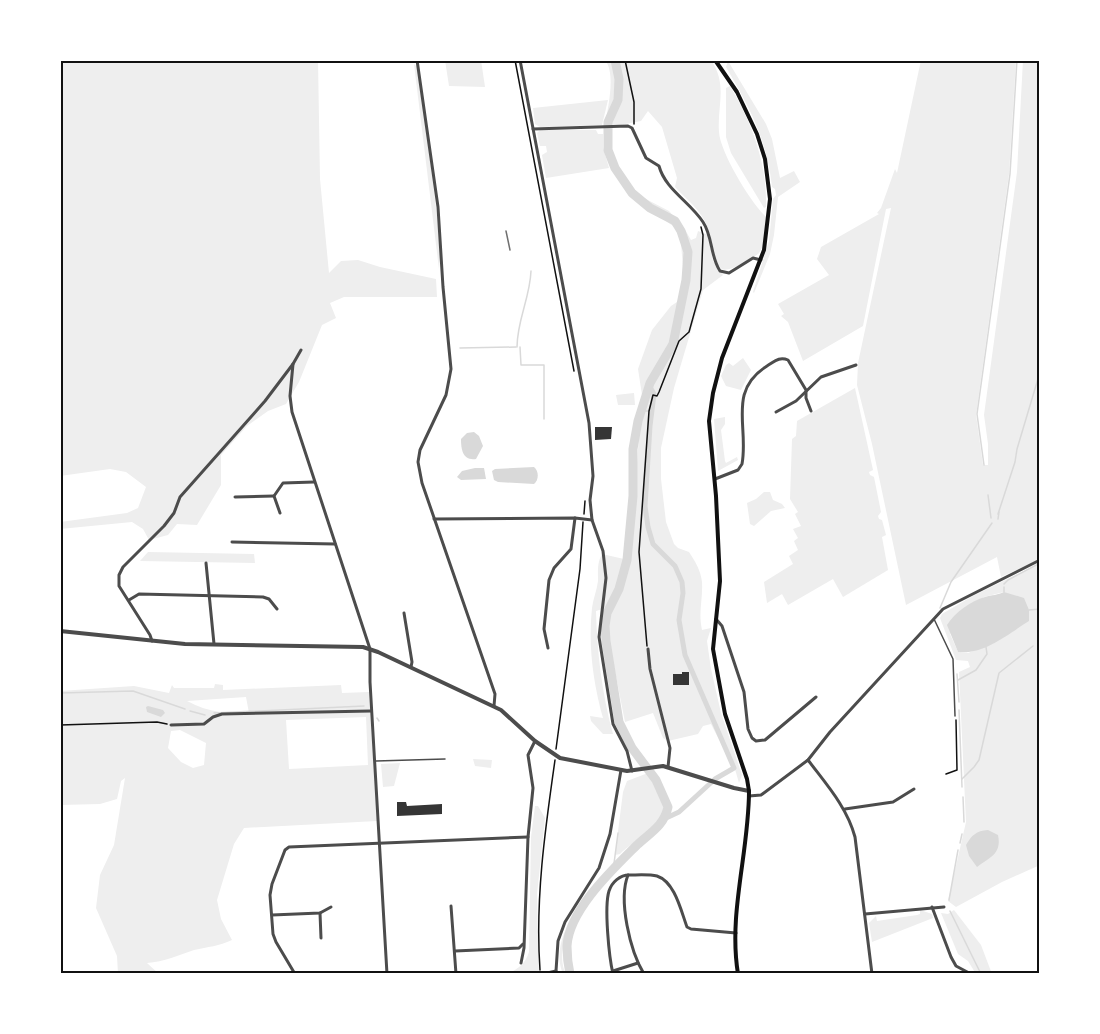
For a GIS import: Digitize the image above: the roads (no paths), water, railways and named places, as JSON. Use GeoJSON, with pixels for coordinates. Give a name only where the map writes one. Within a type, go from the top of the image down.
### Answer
{"type":"FeatureCollection","features":[{"type":"Feature","properties":{"kind":"main road"},"geometry":{"type":"LineString","coordinates":[[715,60],[744,104],[762,146],[770,199],[764,250],[722,358],[713,393],[709,432],[720,581],[712,643],[725,714],[747,779],[749,794],[736,933],[738,974]]}},
{"type":"Feature","properties":{"kind":"street"},"geometry":{"type":"LineString","coordinates":[[417,60],[438,207],[450,378],[446,394],[418,456],[422,483],[495,694],[494,706]]}},
{"type":"Feature","properties":{"kind":"street"},"geometry":{"type":"LineString","coordinates":[[520,60],[589,423],[593,476],[590,500],[592,520],[605,564],[606,578],[599,637],[605,685],[613,724],[627,751],[632,771]]}},
{"type":"Feature","properties":{"kind":"street"},"geometry":{"type":"LineString","coordinates":[[533,129],[614,126],[632,128],[646,158],[659,166],[662,177],[705,224],[715,262],[720,271],[729,273],[753,258],[761,260]]}},
{"type":"Feature","properties":{"kind":"street"},"geometry":{"type":"LineString","coordinates":[[152,641],[119,586],[120,570],[164,526],[174,513],[180,498],[265,401],[301,350]]}},
{"type":"Feature","properties":{"kind":"street"},"geometry":{"type":"LineString","coordinates":[[714,480],[738,470],[742,464],[742,405],[747,386],[755,374],[778,359],[784,358],[806,390],[806,398],[811,411]]}},
{"type":"Feature","properties":{"kind":"street"},"geometry":{"type":"LineString","coordinates":[[293,364],[290,404],[370,649],[371,711],[381,844],[387,974]]}},
{"type":"Feature","properties":{"kind":"street"},"geometry":{"type":"LineString","coordinates":[[776,412],[796,401],[812,384],[828,374],[856,365]]}},
{"type":"Feature","properties":{"kind":"street"},"geometry":{"type":"LineString","coordinates":[[274,496],[283,483],[314,482]]}},
{"type":"Feature","properties":{"kind":"street"},"geometry":{"type":"LineString","coordinates":[[235,497],[274,496]]}},
{"type":"Feature","properties":{"kind":"street"},"geometry":{"type":"LineString","coordinates":[[274,496],[280,513]]}},
{"type":"Feature","properties":{"kind":"street"},"geometry":{"type":"LineString","coordinates":[[434,519],[575,518],[592,520]]}},
{"type":"Feature","properties":{"kind":"street"},"geometry":{"type":"LineString","coordinates":[[548,648],[544,629],[549,580],[554,568],[571,549],[575,518]]}},
{"type":"Feature","properties":{"kind":"street"},"geometry":{"type":"LineString","coordinates":[[232,542],[335,544]]}},
{"type":"Feature","properties":{"kind":"street"},"geometry":{"type":"LineString","coordinates":[[60,631],[152,641],[363,647],[505,712],[535,741],[556,756],[621,770],[668,767],[749,794],[761,795],[808,759],[943,609],[1040,561]]}},
{"type":"Feature","properties":{"kind":"street"},"geometry":{"type":"LineString","coordinates":[[206,563],[214,644]]}},
{"type":"Feature","properties":{"kind":"street"},"geometry":{"type":"LineString","coordinates":[[129,600],[139,594],[263,597],[269,599],[277,609]]}},
{"type":"Feature","properties":{"kind":"street"},"geometry":{"type":"LineString","coordinates":[[404,613],[412,662],[411,669]]}},
{"type":"Feature","properties":{"kind":"street"},"geometry":{"type":"LineString","coordinates":[[715,618],[722,626],[744,692],[748,729],[752,738],[759,741],[765,740],[816,697]]}},
{"type":"Feature","properties":{"kind":"street"},"geometry":{"type":"LineString","coordinates":[[648,650],[651,675],[670,748],[668,767]]}},
{"type":"Feature","properties":{"kind":"street"},"geometry":{"type":"LineString","coordinates":[[171,725],[204,724],[222,714],[371,711]]}},
{"type":"Feature","properties":{"kind":"street"},"geometry":{"type":"LineString","coordinates":[[521,963],[533,788],[528,755],[535,741]]}},
{"type":"Feature","properties":{"kind":"street"},"geometry":{"type":"LineString","coordinates":[[808,759],[845,809],[855,837],[872,974]]}},
{"type":"Feature","properties":{"kind":"street"},"geometry":{"type":"LineString","coordinates":[[543,974],[557,972],[558,941],[565,922],[599,868],[610,834],[621,770]]}},
{"type":"Feature","properties":{"kind":"street"},"geometry":{"type":"LineString","coordinates":[[845,809],[893,802],[914,789]]}},
{"type":"Feature","properties":{"kind":"street"},"geometry":{"type":"LineString","coordinates":[[295,974],[273,934],[272,884],[285,850],[528,837]]}},
{"type":"Feature","properties":{"kind":"street"},"geometry":{"type":"LineString","coordinates":[[638,963],[613,972],[609,956],[609,891],[616,880],[628,875],[655,876],[662,879],[676,898],[689,928],[736,933]]}},
{"type":"Feature","properties":{"kind":"street"},"geometry":{"type":"LineString","coordinates":[[628,875],[624,891],[630,940],[644,974]]}},
{"type":"Feature","properties":{"kind":"street"},"geometry":{"type":"LineString","coordinates":[[451,906],[456,974]]}},
{"type":"Feature","properties":{"kind":"street"},"geometry":{"type":"LineString","coordinates":[[272,915],[320,913],[331,907]]}},
{"type":"Feature","properties":{"kind":"street"},"geometry":{"type":"LineString","coordinates":[[932,907],[956,966],[971,974]]}},
{"type":"Feature","properties":{"kind":"street"},"geometry":{"type":"LineString","coordinates":[[865,914],[944,907]]}},
{"type":"Feature","properties":{"kind":"street"},"geometry":{"type":"LineString","coordinates":[[320,913],[321,938]]}},
{"type":"Feature","properties":{"kind":"street"},"geometry":{"type":"LineString","coordinates":[[454,951],[519,948],[524,942]]}},
{"type":"Feature","properties":{"kind":"lane"},"geometry":{"type":"LineString","coordinates":[[934,618],[953,659],[955,716]]}},
{"type":"Feature","properties":{"kind":"lane"},"geometry":{"type":"LineString","coordinates":[[375,761],[445,759]]}},
{"type":"Feature","properties":{"kind":"waterway"},"geometry":{"type":"LineString","coordinates":[[570,974],[567,946],[575,918],[605,878],[660,824],[668,807],[656,780],[632,748],[619,722],[605,626],[607,613],[619,589],[627,560],[633,496],[633,449],[638,421],[650,383],[673,344],[686,280],[688,252],[675,221],[650,208],[632,193],[615,168],[608,150],[608,122],[618,100],[619,79],[615,60]]}},
{"type":"Feature","properties":{"kind":"waterway"},"geometry":{"type":"LineString","coordinates":[[984,465],[977,414],[1010,174],[1017,60]]}},
{"type":"Feature","properties":{"kind":"waterway"},"geometry":{"type":"LineString","coordinates":[[517,347],[531,271]]}},
{"type":"Feature","properties":{"kind":"waterway"},"geometry":{"type":"LineString","coordinates":[[460,348],[516,347]]}},
{"type":"Feature","properties":{"kind":"waterway"},"geometry":{"type":"LineString","coordinates":[[520,347],[521,365],[544,365],[544,419]]}},
{"type":"Feature","properties":{"kind":"waterway"},"geometry":{"type":"LineString","coordinates":[[998,514],[1040,372]]}},
{"type":"Feature","properties":{"kind":"waterway"},"geometry":{"type":"LineString","coordinates":[[650,387],[654,394],[645,506],[648,527],[653,544],[675,566],[682,582],[683,593],[679,620],[685,655],[734,768],[715,779],[679,812],[664,819]]}},
{"type":"Feature","properties":{"kind":"waterway"},"geometry":{"type":"LineString","coordinates":[[642,411],[652,411]]}},
{"type":"Feature","properties":{"kind":"waterway"},"geometry":{"type":"LineString","coordinates":[[988,495],[991,518]]}},
{"type":"Feature","properties":{"kind":"waterway"},"geometry":{"type":"LineString","coordinates":[[998,519],[999,512]]}},
{"type":"Feature","properties":{"kind":"waterway"},"geometry":{"type":"LineString","coordinates":[[940,608],[951,582],[992,523]]}},
{"type":"Feature","properties":{"kind":"waterway"},"geometry":{"type":"LineString","coordinates":[[1004,584],[1040,563]]}},
{"type":"Feature","properties":{"kind":"waterway"},"geometry":{"type":"LineString","coordinates":[[1004,587],[1004,592]]}},
{"type":"Feature","properties":{"kind":"waterway"},"geometry":{"type":"LineString","coordinates":[[1029,610],[1040,609]]}},
{"type":"Feature","properties":{"kind":"waterway"},"geometry":{"type":"LineString","coordinates":[[962,779],[979,760],[999,673],[1033,646]]}},
{"type":"Feature","properties":{"kind":"waterway"},"geometry":{"type":"LineString","coordinates":[[958,680],[976,670],[987,654],[986,647]]}},
{"type":"Feature","properties":{"kind":"waterway"},"geometry":{"type":"LineString","coordinates":[[957,674],[959,702]]}},
{"type":"Feature","properties":{"kind":"waterway"},"geometry":{"type":"LineString","coordinates":[[60,693],[133,691],[185,709]]}},
{"type":"Feature","properties":{"kind":"waterway"},"geometry":{"type":"LineString","coordinates":[[214,713],[364,706]]}},
{"type":"Feature","properties":{"kind":"waterway"},"geometry":{"type":"LineString","coordinates":[[959,710],[962,787]]}},
{"type":"Feature","properties":{"kind":"waterway"},"geometry":{"type":"LineString","coordinates":[[190,711],[205,715]]}},
{"type":"Feature","properties":{"kind":"waterway"},"geometry":{"type":"LineString","coordinates":[[963,797],[964,822]]}},
{"type":"Feature","properties":{"kind":"waterway"},"geometry":{"type":"LineString","coordinates":[[613,871],[618,833]]}},
{"type":"Feature","properties":{"kind":"waterway"},"geometry":{"type":"LineString","coordinates":[[960,843],[962,834]]}},
{"type":"Feature","properties":{"kind":"waterway"},"geometry":{"type":"LineString","coordinates":[[949,900],[958,850]]}},
{"type":"Feature","properties":{"kind":"waterway"},"geometry":{"type":"LineString","coordinates":[[950,911],[981,974]]}},
{"type":"Feature","properties":{"kind":"railway"},"geometry":{"type":"LineString","coordinates":[[506,231],[510,250]]}}]}
